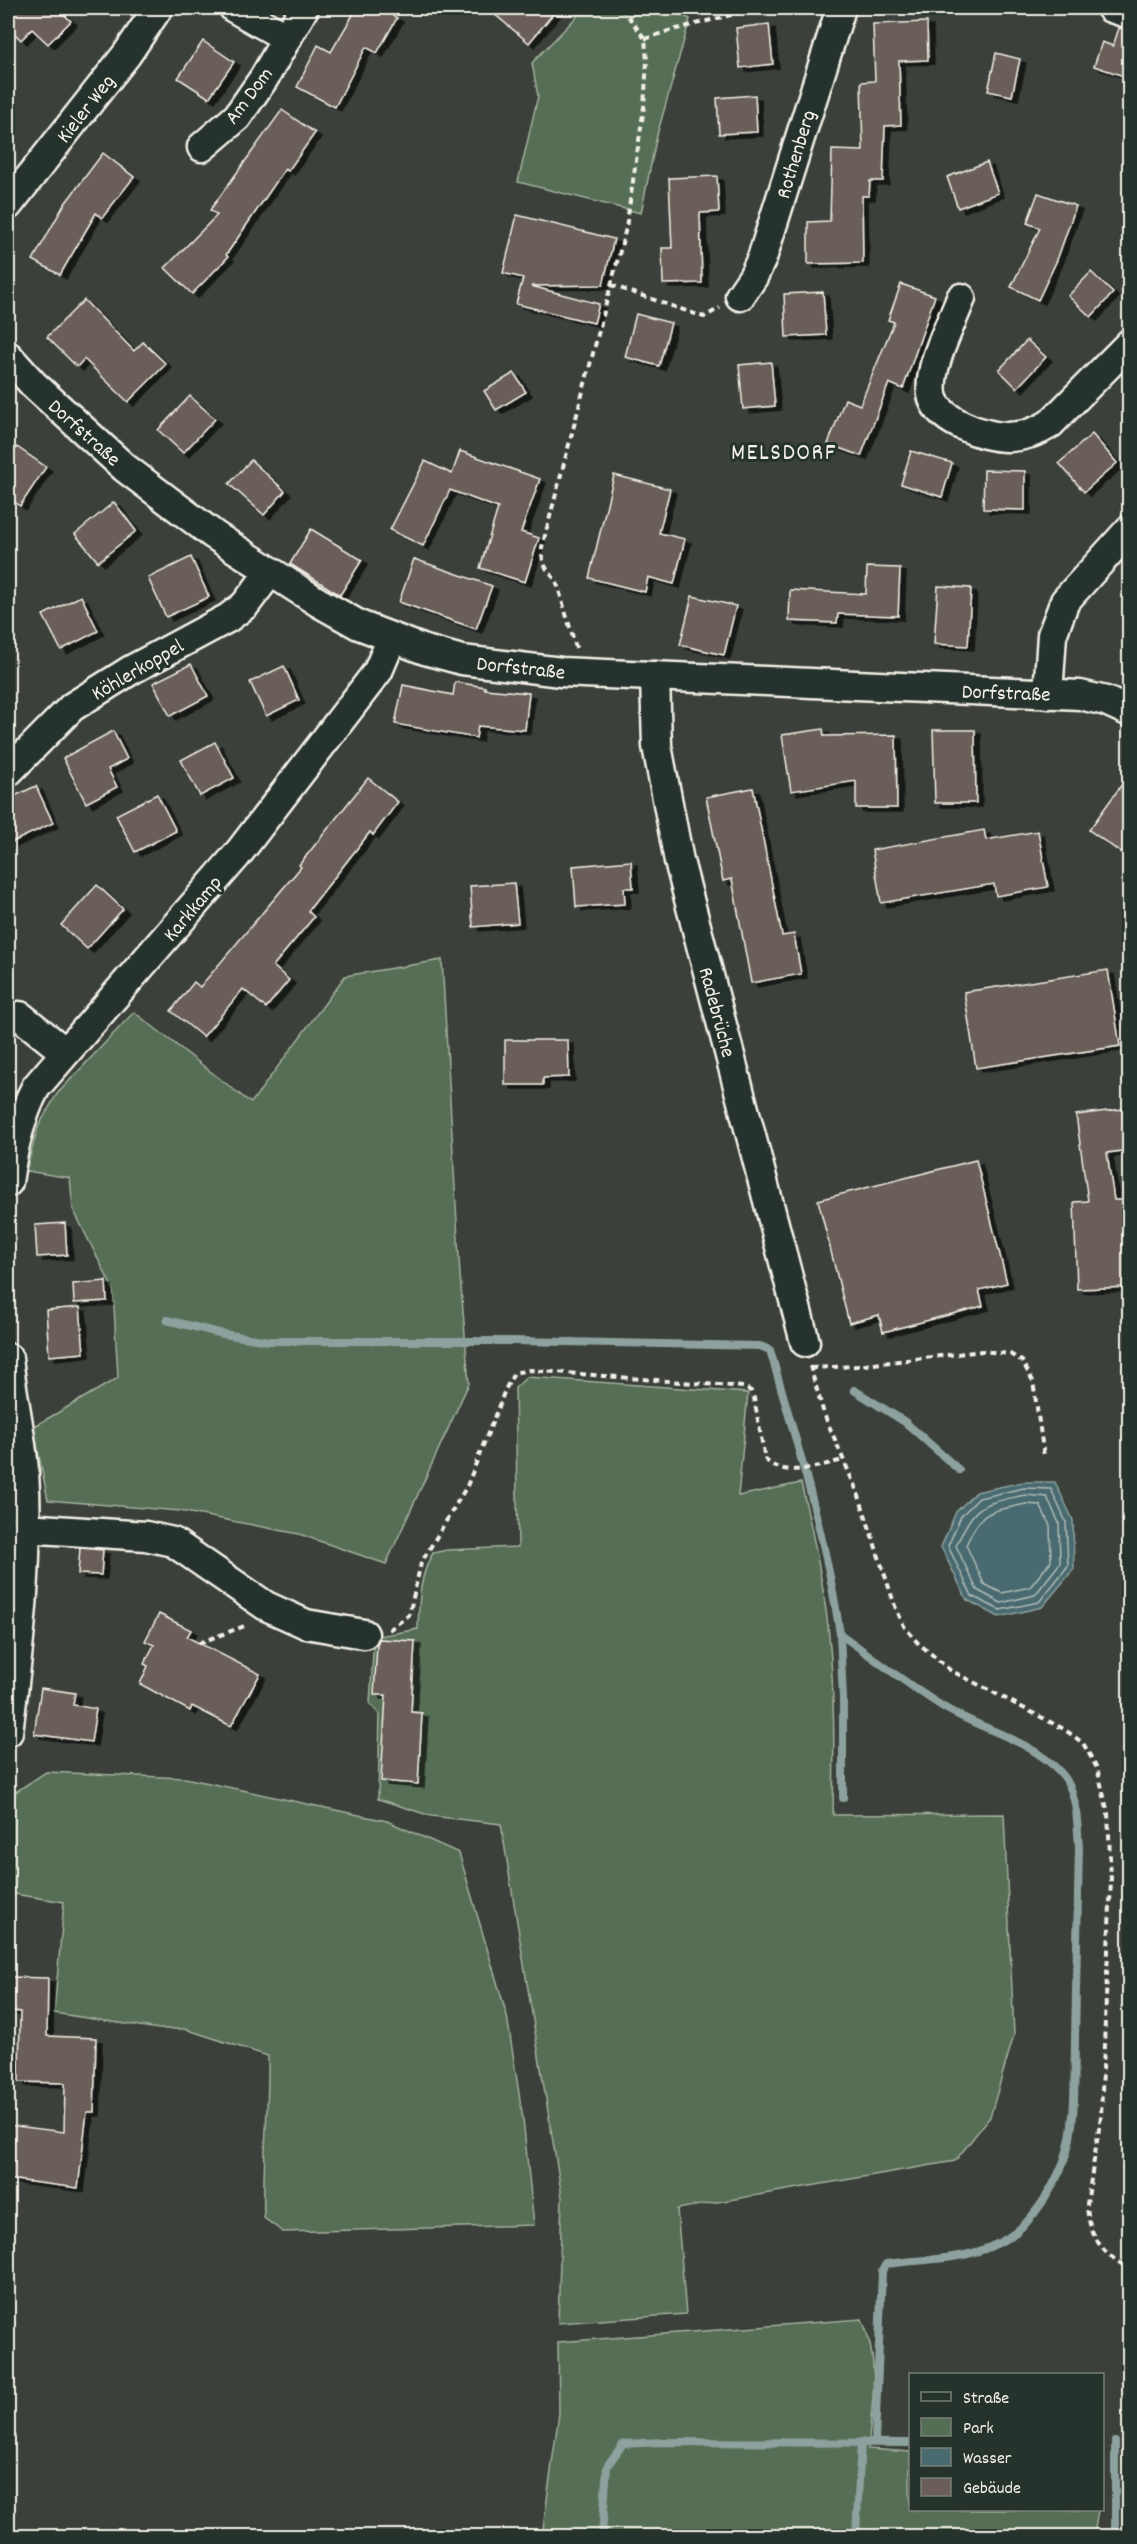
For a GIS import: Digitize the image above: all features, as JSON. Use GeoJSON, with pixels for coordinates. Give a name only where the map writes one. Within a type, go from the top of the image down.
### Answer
{"type":"FeatureCollection","features":[{"type":"Feature","properties":{"kind":"street","name":"Kieler Weg"},"geometry":{"type":"LineString","coordinates":[[8,205],[127,54],[158,8]]}},
{"type":"Feature","properties":{"kind":"street"},"geometry":{"type":"LineString","coordinates":[[234,8],[286,38]]}},
{"type":"Feature","properties":{"kind":"street","name":"Am Dom"},"geometry":{"type":"LineString","coordinates":[[202,147],[237,117],[264,78],[304,8]]}},
{"type":"Feature","properties":{"kind":"street","name":"Rothenberg"},"geometry":{"type":"LineString","coordinates":[[740,296],[762,258],[841,8]]}},
{"type":"Feature","properties":{"kind":"street"},"geometry":{"type":"LineString","coordinates":[[1111,8],[1130,14]]}},
{"type":"Feature","properties":{"kind":"street"},"geometry":{"type":"LineString","coordinates":[[961,298],[933,373],[932,395],[934,405],[942,413],[983,433],[1007,437],[1041,430],[1050,424],[1130,343]]}},
{"type":"Feature","properties":{"kind":"street","name":"Dorfstraße"},"geometry":{"type":"LineString","coordinates":[[8,356],[33,384],[125,468],[214,535],[318,602],[359,625],[424,650],[462,660],[578,673],[1080,695],[1106,701],[1130,712]]}},
{"type":"Feature","properties":{"kind":"street"},"geometry":{"type":"LineString","coordinates":[[1048,693],[1052,635],[1065,601],[1130,530]]}},
{"type":"Feature","properties":{"kind":"street","name":"Köhlerkoppel"},"geometry":{"type":"LineString","coordinates":[[8,772],[72,707],[131,670],[228,618],[245,605],[270,572]]}},
{"type":"Feature","properties":{"kind":"street","name":"Karkkamp"},"geometry":{"type":"LineString","coordinates":[[8,1182],[14,1144],[36,1087],[237,855],[378,671],[392,638]]}},
{"type":"Feature","properties":{"kind":"street","name":"Radebrüche"},"geometry":{"type":"LineString","coordinates":[[655,676],[657,746],[679,861],[808,1355]]}},
{"type":"Feature","properties":{"kind":"street"},"geometry":{"type":"LineString","coordinates":[[20,1016],[65,1052]]}},
{"type":"Feature","properties":{"kind":"street"},"geometry":{"type":"LineString","coordinates":[[8,1358],[24,1470],[25,1528],[20,1638],[8,1732]]}},
{"type":"Feature","properties":{"kind":"street"},"geometry":{"type":"LineString","coordinates":[[25,1528],[146,1536],[173,1542],[267,1606],[306,1624],[364,1634]]}},
{"type":"Feature","properties":{"kind":"path"},"geometry":{"type":"LineString","coordinates":[[578,673],[578,654],[556,580],[548,573],[543,563],[542,547],[626,228],[644,106],[647,61],[645,39],[622,8]]}},
{"type":"Feature","properties":{"kind":"path"},"geometry":{"type":"LineString","coordinates":[[645,39],[758,8]]}},
{"type":"Feature","properties":{"kind":"path"},"geometry":{"type":"LineString","coordinates":[[611,285],[704,317],[740,296]]}},
{"type":"Feature","properties":{"kind":"path"},"geometry":{"type":"LineString","coordinates":[[1044,1456],[1033,1381],[1022,1361],[1010,1354],[982,1352],[857,1366],[808,1355],[824,1414],[859,1497],[895,1606],[904,1626],[917,1642],[950,1670],[1064,1729],[1083,1743],[1097,1768],[1108,1813],[1111,1880],[1101,2116],[1087,2204],[1091,2230],[1102,2250],[1117,2263],[1130,2268]]}},
{"type":"Feature","properties":{"kind":"path"},"geometry":{"type":"LineString","coordinates":[[364,1634],[388,1630],[409,1615],[421,1563],[467,1486],[509,1380],[514,1373],[529,1370],[744,1387],[752,1391],[765,1459],[777,1468],[789,1470],[843,1460]]}},
{"type":"Feature","properties":{"kind":"path"},"geometry":{"type":"LineString","coordinates":[[199,1643],[250,1623],[267,1606]]}},
{"type":"Feature","properties":{"kind":"green space"},"geometry":{"type":"Polygon","coordinates":[[[585,8],[667,8],[690,19],[657,135],[641,213],[518,182],[538,96],[532,63],[585,8]]]}},
{"type":"Feature","properties":{"kind":"green space"},"geometry":{"type":"Polygon","coordinates":[[[442,960],[460,1275],[469,1383],[386,1564],[299,1534],[180,1511],[48,1500],[33,1427],[118,1378],[113,1289],[73,1209],[70,1178],[26,1171],[38,1127],[57,1094],[134,1012],[251,1103],[345,976],[442,960]]]}},
{"type":"Feature","properties":{"kind":"green space"},"geometry":{"type":"Polygon","coordinates":[[[527,1377],[748,1393],[738,1496],[801,1483],[814,1540],[831,1658],[834,1726],[833,1815],[1004,1814],[1014,2035],[990,2117],[955,2161],[677,2209],[686,2314],[558,2323],[562,2197],[501,1824],[431,1816],[378,1799],[380,1715],[370,1704],[374,1637],[418,1629],[422,1580],[433,1553],[447,1550],[518,1547],[515,1388],[527,1377]]]}},
{"type":"Feature","properties":{"kind":"green space"},"geometry":{"type":"Polygon","coordinates":[[[46,1772],[185,1778],[387,1821],[459,1853],[507,2016],[523,2119],[534,2225],[283,2232],[264,2218],[268,2056],[185,2029],[159,2029],[54,2013],[64,1902],[8,1893],[8,1797],[46,1772]]]}},
{"type":"Feature","properties":{"kind":"green space"},"geometry":{"type":"Polygon","coordinates":[[[862,2319],[872,2352],[874,2384],[868,2449],[909,2452],[909,2511],[1098,2511],[1094,2536],[542,2536],[559,2413],[558,2342],[862,2319]]]}},
{"type":"Feature","properties":{"kind":"water"},"geometry":{"type":"Polygon","coordinates":[[[1023,1482],[1055,1482],[1073,1520],[1074,1569],[1042,1607],[999,1617],[967,1600],[941,1547],[956,1512],[976,1492],[1023,1482]]]}},
{"type":"Feature","properties":{"kind":"building"},"geometry":{"type":"Polygon","coordinates":[[[11,8],[57,8],[71,21],[48,44],[32,29],[21,40],[8,27],[8,14],[13,9],[11,8]]]}},
{"type":"Feature","properties":{"kind":"building"},"geometry":{"type":"Polygon","coordinates":[[[357,8],[378,8],[397,18],[377,53],[366,47],[335,107],[297,87],[318,45],[331,52],[357,8]]]}},
{"type":"Feature","properties":{"kind":"building"},"geometry":{"type":"Polygon","coordinates":[[[487,8],[558,8],[529,43],[487,8]]]}},
{"type":"Feature","properties":{"kind":"building"},"geometry":{"type":"Polygon","coordinates":[[[927,22],[928,60],[899,61],[901,125],[885,126],[883,181],[870,181],[869,196],[862,196],[863,263],[808,264],[808,222],[830,221],[832,150],[863,151],[861,82],[875,81],[873,24],[927,22]]]}},
{"type":"Feature","properties":{"kind":"building"},"geometry":{"type":"Polygon","coordinates":[[[769,24],[773,64],[740,68],[736,28],[769,24]]]}},
{"type":"Feature","properties":{"kind":"building"},"geometry":{"type":"Polygon","coordinates":[[[1119,28],[1130,30],[1130,78],[1094,66],[1102,42],[1113,46],[1119,28]]]}},
{"type":"Feature","properties":{"kind":"building"},"geometry":{"type":"Polygon","coordinates":[[[203,41],[234,62],[209,98],[178,78],[203,41]]]}},
{"type":"Feature","properties":{"kind":"building"},"geometry":{"type":"Polygon","coordinates":[[[996,53],[1020,59],[1012,96],[988,91],[996,53]]]}},
{"type":"Feature","properties":{"kind":"building"},"geometry":{"type":"Polygon","coordinates":[[[755,95],[757,132],[719,134],[717,98],[755,95]]]}},
{"type":"Feature","properties":{"kind":"building"},"geometry":{"type":"Polygon","coordinates":[[[282,110],[315,133],[288,171],[285,169],[226,255],[228,257],[192,294],[165,268],[217,215],[210,210],[282,110]]]}},
{"type":"Feature","properties":{"kind":"building"},"geometry":{"type":"Polygon","coordinates":[[[103,153],[134,177],[102,218],[96,213],[60,275],[33,260],[64,205],[103,153]]]}},
{"type":"Feature","properties":{"kind":"building"},"geometry":{"type":"Polygon","coordinates":[[[987,162],[998,193],[958,208],[947,177],[987,162]]]}},
{"type":"Feature","properties":{"kind":"building"},"geometry":{"type":"Polygon","coordinates":[[[717,176],[719,212],[700,213],[702,283],[663,284],[662,248],[672,248],[669,178],[717,176]]]}},
{"type":"Feature","properties":{"kind":"building"},"geometry":{"type":"Polygon","coordinates":[[[1038,193],[1076,206],[1057,260],[1038,300],[1011,287],[1040,228],[1027,223],[1038,193]]]}},
{"type":"Feature","properties":{"kind":"building"},"geometry":{"type":"Polygon","coordinates":[[[517,215],[614,239],[603,285],[531,286],[599,304],[594,323],[516,304],[523,278],[503,273],[517,215]]]}},
{"type":"Feature","properties":{"kind":"building"},"geometry":{"type":"Polygon","coordinates":[[[1091,272],[1113,293],[1091,317],[1068,296],[1091,272]]]}},
{"type":"Feature","properties":{"kind":"building"},"geometry":{"type":"Polygon","coordinates":[[[901,284],[935,296],[903,389],[889,383],[861,456],[828,444],[845,399],[860,405],[894,322],[888,320],[901,284]]]}},
{"type":"Feature","properties":{"kind":"building"},"geometry":{"type":"Polygon","coordinates":[[[823,292],[826,335],[786,337],[784,294],[823,292]]]}},
{"type":"Feature","properties":{"kind":"building"},"geometry":{"type":"Polygon","coordinates":[[[84,300],[134,351],[143,342],[166,364],[128,402],[84,359],[77,367],[47,337],[84,300]]]}},
{"type":"Feature","properties":{"kind":"building"},"geometry":{"type":"Polygon","coordinates":[[[636,314],[671,323],[659,366],[625,357],[636,314]]]}},
{"type":"Feature","properties":{"kind":"building"},"geometry":{"type":"Polygon","coordinates":[[[1027,340],[1046,357],[1017,388],[999,370],[1027,340]]]}},
{"type":"Feature","properties":{"kind":"building"},"geometry":{"type":"Polygon","coordinates":[[[771,362],[775,406],[743,409],[739,365],[771,362]]]}},
{"type":"Feature","properties":{"kind":"building"},"geometry":{"type":"Polygon","coordinates":[[[514,373],[526,392],[496,410],[484,391],[514,373]]]}},
{"type":"Feature","properties":{"kind":"building"},"geometry":{"type":"Polygon","coordinates":[[[190,396],[215,419],[183,453],[158,430],[190,396]]]}},
{"type":"Feature","properties":{"kind":"building"},"geometry":{"type":"Polygon","coordinates":[[[1092,434],[1117,463],[1084,492],[1059,463],[1092,434]]]}},
{"type":"Feature","properties":{"kind":"building"},"geometry":{"type":"Polygon","coordinates":[[[17,447],[46,467],[20,506],[8,497],[8,462],[17,447]]]}},
{"type":"Feature","properties":{"kind":"building"},"geometry":{"type":"Polygon","coordinates":[[[460,451],[540,479],[521,532],[539,538],[525,582],[480,568],[498,508],[450,490],[423,546],[390,530],[425,461],[452,474],[460,451]]]}},
{"type":"Feature","properties":{"kind":"building"},"geometry":{"type":"Polygon","coordinates":[[[911,451],[952,463],[942,497],[901,484],[911,451]]]}},
{"type":"Feature","properties":{"kind":"building"},"geometry":{"type":"Polygon","coordinates":[[[251,460],[285,491],[264,515],[229,484],[251,460]]]}},
{"type":"Feature","properties":{"kind":"building"},"geometry":{"type":"Polygon","coordinates":[[[984,470],[1025,471],[1025,510],[983,509],[984,470]]]}},
{"type":"Feature","properties":{"kind":"building"},"geometry":{"type":"Polygon","coordinates":[[[614,475],[670,489],[659,533],[685,539],[674,584],[648,577],[645,592],[589,578],[614,475]]]}},
{"type":"Feature","properties":{"kind":"building"},"geometry":{"type":"Polygon","coordinates":[[[114,502],[136,531],[98,562],[75,534],[114,502]]]}},
{"type":"Feature","properties":{"kind":"building"},"geometry":{"type":"Polygon","coordinates":[[[311,529],[362,560],[340,595],[290,564],[311,529]]]}},
{"type":"Feature","properties":{"kind":"building"},"geometry":{"type":"Polygon","coordinates":[[[191,557],[209,597],[166,617],[148,578],[191,557]]]}},
{"type":"Feature","properties":{"kind":"building"},"geometry":{"type":"Polygon","coordinates":[[[414,559],[492,586],[476,629],[399,602],[414,559]]]}},
{"type":"Feature","properties":{"kind":"building"},"geometry":{"type":"Polygon","coordinates":[[[867,567],[900,568],[898,616],[838,614],[837,623],[789,621],[790,590],[866,594],[867,567]]]}},
{"type":"Feature","properties":{"kind":"building"},"geometry":{"type":"Polygon","coordinates":[[[938,586],[971,588],[968,646],[934,644],[938,586]]]}},
{"type":"Feature","properties":{"kind":"building"},"geometry":{"type":"Polygon","coordinates":[[[81,596],[98,631],[61,650],[43,615],[81,596]]]}},
{"type":"Feature","properties":{"kind":"building"},"geometry":{"type":"Polygon","coordinates":[[[692,596],[736,606],[724,655],[680,645],[692,596]]]}},
{"type":"Feature","properties":{"kind":"building"},"geometry":{"type":"Polygon","coordinates":[[[191,664],[208,696],[170,716],[153,683],[191,664]]]}},
{"type":"Feature","properties":{"kind":"building"},"geometry":{"type":"Polygon","coordinates":[[[284,666],[299,700],[266,716],[250,682],[284,666]]]}},
{"type":"Feature","properties":{"kind":"building"},"geometry":{"type":"Polygon","coordinates":[[[455,682],[485,687],[485,689],[529,693],[525,730],[478,726],[476,738],[395,724],[403,685],[453,695],[455,682]]]}},
{"type":"Feature","properties":{"kind":"building"},"geometry":{"type":"Polygon","coordinates":[[[823,729],[824,736],[896,735],[897,808],[856,808],[856,781],[791,791],[782,735],[823,729]]]}},
{"type":"Feature","properties":{"kind":"building"},"geometry":{"type":"Polygon","coordinates":[[[933,730],[975,730],[976,803],[935,803],[933,730]]]}},
{"type":"Feature","properties":{"kind":"building"},"geometry":{"type":"Polygon","coordinates":[[[113,731],[127,759],[108,769],[117,787],[86,803],[63,758],[113,731]]]}},
{"type":"Feature","properties":{"kind":"building"},"geometry":{"type":"Polygon","coordinates":[[[215,742],[234,778],[200,796],[181,760],[215,742]]]}},
{"type":"Feature","properties":{"kind":"building"},"geometry":{"type":"Polygon","coordinates":[[[1130,773],[1130,859],[1089,830],[1130,773]]]}},
{"type":"Feature","properties":{"kind":"building"},"geometry":{"type":"Polygon","coordinates":[[[368,778],[398,802],[373,835],[370,832],[308,911],[314,917],[273,966],[289,980],[266,1008],[243,989],[203,1037],[171,1011],[194,982],[200,987],[301,867],[299,865],[368,778]]]}},
{"type":"Feature","properties":{"kind":"building"},"geometry":{"type":"Polygon","coordinates":[[[36,786],[53,823],[8,844],[8,799],[36,786]]]}},
{"type":"Feature","properties":{"kind":"building"},"geometry":{"type":"Polygon","coordinates":[[[753,788],[782,936],[794,934],[801,974],[751,983],[732,879],[723,881],[706,797],[753,788]]]}},
{"type":"Feature","properties":{"kind":"building"},"geometry":{"type":"Polygon","coordinates":[[[157,794],[176,831],[135,852],[116,815],[157,794]]]}},
{"type":"Feature","properties":{"kind":"building"},"geometry":{"type":"Polygon","coordinates":[[[984,830],[986,840],[1038,831],[1048,887],[996,896],[994,884],[881,903],[872,850],[984,830]]]}},
{"type":"Feature","properties":{"kind":"building"},"geometry":{"type":"Polygon","coordinates":[[[631,861],[633,888],[624,888],[625,904],[576,907],[573,866],[631,861]]]}},
{"type":"Feature","properties":{"kind":"building"},"geometry":{"type":"Polygon","coordinates":[[[514,883],[518,923],[473,927],[470,886],[514,883]]]}},
{"type":"Feature","properties":{"kind":"building"},"geometry":{"type":"Polygon","coordinates":[[[97,885],[123,909],[87,949],[61,925],[97,885]]]}},
{"type":"Feature","properties":{"kind":"building"},"geometry":{"type":"Polygon","coordinates":[[[1108,970],[1120,1046],[976,1068],[964,992],[1108,970]]]}},
{"type":"Feature","properties":{"kind":"building"},"geometry":{"type":"Polygon","coordinates":[[[505,1040],[568,1040],[569,1077],[543,1078],[543,1085],[505,1085],[505,1040]]]}},
{"type":"Feature","properties":{"kind":"building"},"geometry":{"type":"Polygon","coordinates":[[[1130,1108],[1130,1150],[1107,1153],[1114,1200],[1130,1200],[1130,1287],[1077,1289],[1074,1202],[1088,1201],[1076,1115],[1130,1108]]]}},
{"type":"Feature","properties":{"kind":"building"},"geometry":{"type":"Polygon","coordinates":[[[976,1160],[1007,1283],[979,1290],[983,1306],[883,1332],[879,1315],[849,1323],[818,1200],[976,1160]]]}},
{"type":"Feature","properties":{"kind":"building"},"geometry":{"type":"Polygon","coordinates":[[[65,1223],[67,1255],[37,1257],[35,1225],[65,1223]]]}},
{"type":"Feature","properties":{"kind":"building"},"geometry":{"type":"Polygon","coordinates":[[[106,1281],[107,1301],[74,1303],[73,1284],[106,1281]]]}},
{"type":"Feature","properties":{"kind":"building"},"geometry":{"type":"Polygon","coordinates":[[[80,1307],[84,1353],[49,1356],[46,1310],[80,1307]]]}},
{"type":"Feature","properties":{"kind":"building"},"geometry":{"type":"Polygon","coordinates":[[[80,1548],[103,1550],[101,1575],[78,1574],[80,1548]]]}},
{"type":"Feature","properties":{"kind":"building"},"geometry":{"type":"Polygon","coordinates":[[[159,1614],[191,1630],[187,1637],[260,1674],[231,1726],[192,1706],[190,1711],[140,1684],[148,1666],[144,1664],[154,1645],[145,1641],[159,1614]]]}},
{"type":"Feature","properties":{"kind":"building"},"geometry":{"type":"Polygon","coordinates":[[[379,1639],[415,1641],[411,1712],[422,1713],[418,1784],[381,1781],[386,1695],[374,1695],[379,1639]]]}},
{"type":"Feature","properties":{"kind":"building"},"geometry":{"type":"Polygon","coordinates":[[[41,1688],[75,1693],[73,1705],[96,1709],[91,1742],[34,1734],[41,1688]]]}},
{"type":"Feature","properties":{"kind":"building"},"geometry":{"type":"Polygon","coordinates":[[[8,1977],[48,1978],[47,2036],[96,2038],[94,2112],[87,2112],[78,2188],[8,2179],[8,2125],[64,2132],[65,2083],[19,2082],[20,2012],[8,2010],[8,1977]]]}},
{"type":"Feature","properties":{"kind":"waterway"},"geometry":{"type":"LineString","coordinates":[[167,1320],[223,1334],[269,1341],[515,1341],[760,1346],[770,1350],[819,1526],[840,1634],[945,1708],[1036,1752],[1067,1780],[1076,1808],[1079,1847],[1074,2100],[1071,2132],[1064,2161],[1042,2203],[1009,2237],[995,2245],[964,2255],[886,2264],[882,2271],[875,2442]]}},
{"type":"Feature","properties":{"kind":"waterway"},"geometry":{"type":"LineString","coordinates":[[854,1390],[905,1422],[959,1470]]}},
{"type":"Feature","properties":{"kind":"waterway"},"geometry":{"type":"LineString","coordinates":[[840,1634],[843,1699],[843,1798]]}},
{"type":"Feature","properties":{"kind":"waterway"},"geometry":{"type":"LineString","coordinates":[[602,2536],[607,2466],[623,2444],[663,2442],[909,2443]]}},
{"type":"Feature","properties":{"kind":"waterway"},"geometry":{"type":"LineString","coordinates":[[856,2536],[861,2442]]}},
{"type":"Feature","properties":{"kind":"waterway"},"geometry":{"type":"LineString","coordinates":[[1115,2442],[1115,2536]]}},
{"type":"Feature","properties":{"kind":"district","name":"MELSDORF"},"geometry":{"type":"Point","coordinates":[784,451]}}]}
